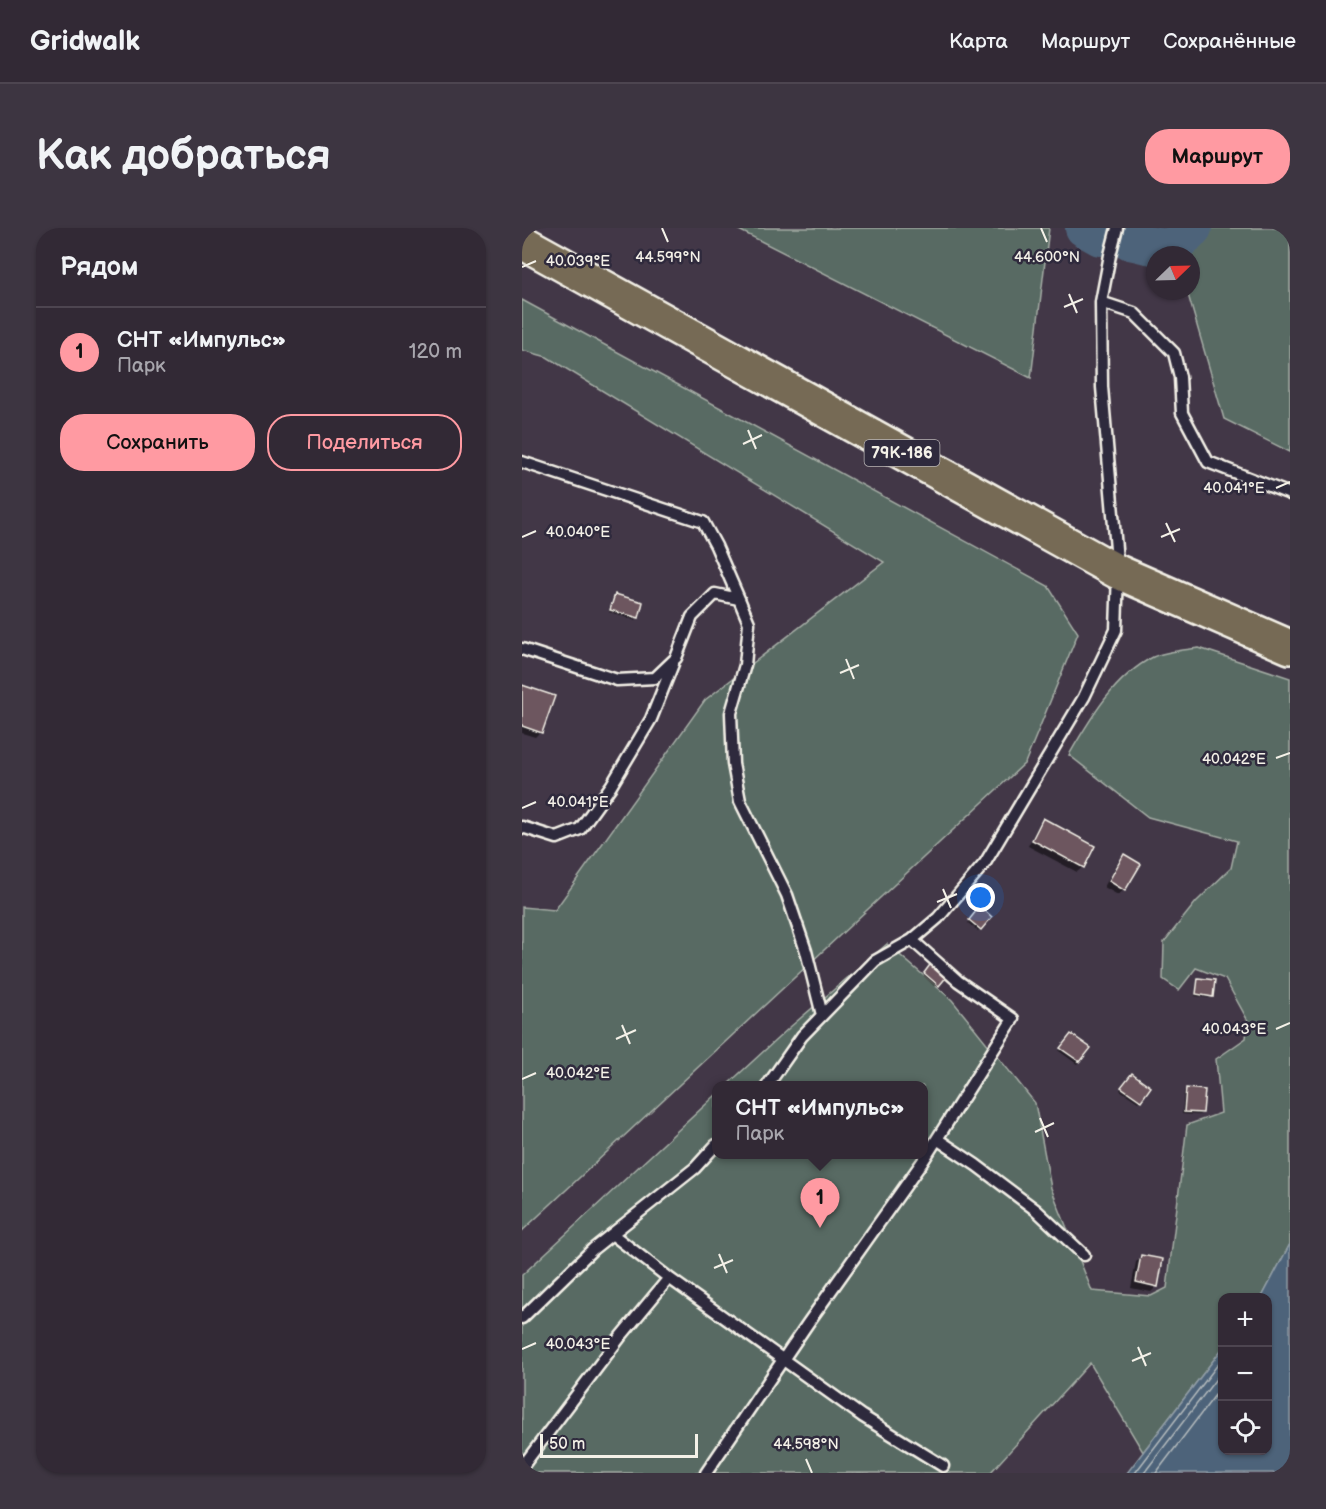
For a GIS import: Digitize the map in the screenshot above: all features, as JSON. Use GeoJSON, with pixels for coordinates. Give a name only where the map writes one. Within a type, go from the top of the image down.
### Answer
{"type":"FeatureCollection","features":[{"type":"Feature","properties":{"kind":"main road","name":"79К-186"},"geometry":{"type":"LineString","coordinates":[[522,242],[1118,572],[1290,647]]}},
{"type":"Feature","properties":{"kind":"lane"},"geometry":{"type":"LineString","coordinates":[[770,1081],[802,1036],[875,961],[912,940],[938,918],[985,863],[1084,697],[1116,630],[1118,572],[1102,387],[1101,302],[1117,228]]}},
{"type":"Feature","properties":{"kind":"lane"},"geometry":{"type":"LineString","coordinates":[[1101,302],[1134,313],[1174,352],[1180,377],[1182,413],[1208,462],[1290,494]]}},
{"type":"Feature","properties":{"kind":"lane"},"geometry":{"type":"LineString","coordinates":[[522,462],[703,522],[716,546],[749,623],[745,665],[731,713],[733,764],[740,801],[787,895],[806,951],[822,1015]]}},
{"type":"Feature","properties":{"kind":"lane"},"geometry":{"type":"LineString","coordinates":[[522,826],[557,838],[580,829],[611,786],[651,719],[692,617],[715,594],[739,598]]}},
{"type":"Feature","properties":{"kind":"lane"},"geometry":{"type":"LineString","coordinates":[[522,649],[617,680],[655,678],[676,658]]}},
{"type":"Feature","properties":{"kind":"lane"},"geometry":{"type":"LineString","coordinates":[[912,940],[958,981],[1013,1018],[928,1152]]}},
{"type":"Feature","properties":{"kind":"lane"},"geometry":{"type":"LineString","coordinates":[[937,1139],[1036,1210],[1084,1255]]}},
{"type":"Feature","properties":{"kind":"lane"},"geometry":{"type":"LineString","coordinates":[[522,1318],[593,1249],[694,1168],[712,1150]]}},
{"type":"Feature","properties":{"kind":"lane"},"geometry":{"type":"LineString","coordinates":[[706,1473],[923,1159]]}},
{"type":"Feature","properties":{"kind":"lane"},"geometry":{"type":"LineString","coordinates":[[612,1234],[669,1278],[862,1416],[943,1466]]}},
{"type":"Feature","properties":{"kind":"lane"},"geometry":{"type":"LineString","coordinates":[[522,1467],[621,1336],[669,1278]]}},
{"type":"Feature","properties":{"kind":"green space"},"geometry":{"type":"Polygon","coordinates":[[[735,228],[1049,228],[1031,378],[735,228]]]}},
{"type":"Feature","properties":{"kind":"green space"},"geometry":{"type":"Polygon","coordinates":[[[1169,228],[1290,228],[1290,452],[1224,419],[1190,300],[1200,300],[1200,246],[1174,246],[1169,228]]]}},
{"type":"Feature","properties":{"kind":"green space"},"geometry":{"type":"Polygon","coordinates":[[[522,300],[1048,586],[1078,633],[1025,763],[522,1231],[522,907],[555,910],[705,700],[884,562],[547,357],[522,350],[522,300]]]}},
{"type":"Feature","properties":{"kind":"green space"},"geometry":{"type":"Polygon","coordinates":[[[1199,648],[1290,678],[1290,1244],[1264,1293],[1218,1293],[1218,1354],[1143,1452],[1090,1363],[990,1473],[522,1473],[522,1275],[712,1099],[712,1159],[928,1159],[928,1081],[731,1081],[887,944],[952,1000],[1035,1103],[1051,1188],[1092,1291],[1151,1296],[1167,1288],[1187,1125],[1221,1113],[1216,1059],[1246,1038],[1248,1021],[1225,979],[1196,968],[1179,990],[1163,979],[1164,942],[1196,902],[1231,868],[1237,841],[1148,817],[1069,755],[1095,713],[1115,687],[1139,665],[1158,655],[1199,648]]]}},
{"type":"Feature","properties":{"kind":"water"},"geometry":{"type":"Polygon","coordinates":[[[1290,1244],[1290,1473],[1127,1473],[1218,1354],[1218,1455],[1272,1455],[1272,1293],[1264,1293],[1290,1244]]]}},
{"type":"Feature","properties":{"kind":"building"},"geometry":{"type":"Polygon","coordinates":[[[615,594],[643,602],[639,618],[610,610],[615,594]]]}},
{"type":"Feature","properties":{"kind":"building"},"geometry":{"type":"Polygon","coordinates":[[[522,685],[555,696],[542,733],[522,726],[522,685]]]}},
{"type":"Feature","properties":{"kind":"building"},"geometry":{"type":"Polygon","coordinates":[[[1043,818],[1095,846],[1084,868],[1032,840],[1043,818]]]}},
{"type":"Feature","properties":{"kind":"building"},"geometry":{"type":"Polygon","coordinates":[[[1124,854],[1141,864],[1125,891],[1109,881],[1124,854]]]}},
{"type":"Feature","properties":{"kind":"building"},"geometry":{"type":"Polygon","coordinates":[[[980,906],[992,917],[981,930],[969,920],[980,906]]]}},
{"type":"Feature","properties":{"kind":"building"},"geometry":{"type":"Polygon","coordinates":[[[932,962],[948,975],[939,986],[924,973],[932,962]]]}},
{"type":"Feature","properties":{"kind":"building"},"geometry":{"type":"Polygon","coordinates":[[[1198,978],[1215,980],[1213,997],[1196,994],[1198,978]]]}},
{"type":"Feature","properties":{"kind":"building"},"geometry":{"type":"Polygon","coordinates":[[[1071,1034],[1091,1048],[1080,1062],[1060,1048],[1071,1034]]]}},
{"type":"Feature","properties":{"kind":"building"},"geometry":{"type":"Polygon","coordinates":[[[1132,1073],[1151,1087],[1141,1101],[1121,1087],[1132,1073]]]}},
{"type":"Feature","properties":{"kind":"building"},"geometry":{"type":"Polygon","coordinates":[[[1186,1088],[1205,1090],[1203,1113],[1184,1112],[1186,1088]]]}},
{"type":"Feature","properties":{"kind":"building"},"geometry":{"type":"Polygon","coordinates":[[[1141,1255],[1163,1259],[1158,1287],[1136,1282],[1141,1255]]]}},
{"type":"Feature","properties":{"kind":"waterway"},"geometry":{"type":"LineString","coordinates":[[1084,228],[1100,237]]}},
{"type":"Feature","properties":{"kind":"waterway"},"geometry":{"type":"LineString","coordinates":[[1130,241],[1157,247],[1171,246],[1185,237],[1193,228]]}},
{"type":"Feature","properties":{"kind":"place","name":"СНТ «Импульс»"},"geometry":{"type":"Point","coordinates":[820,1228]}}]}
